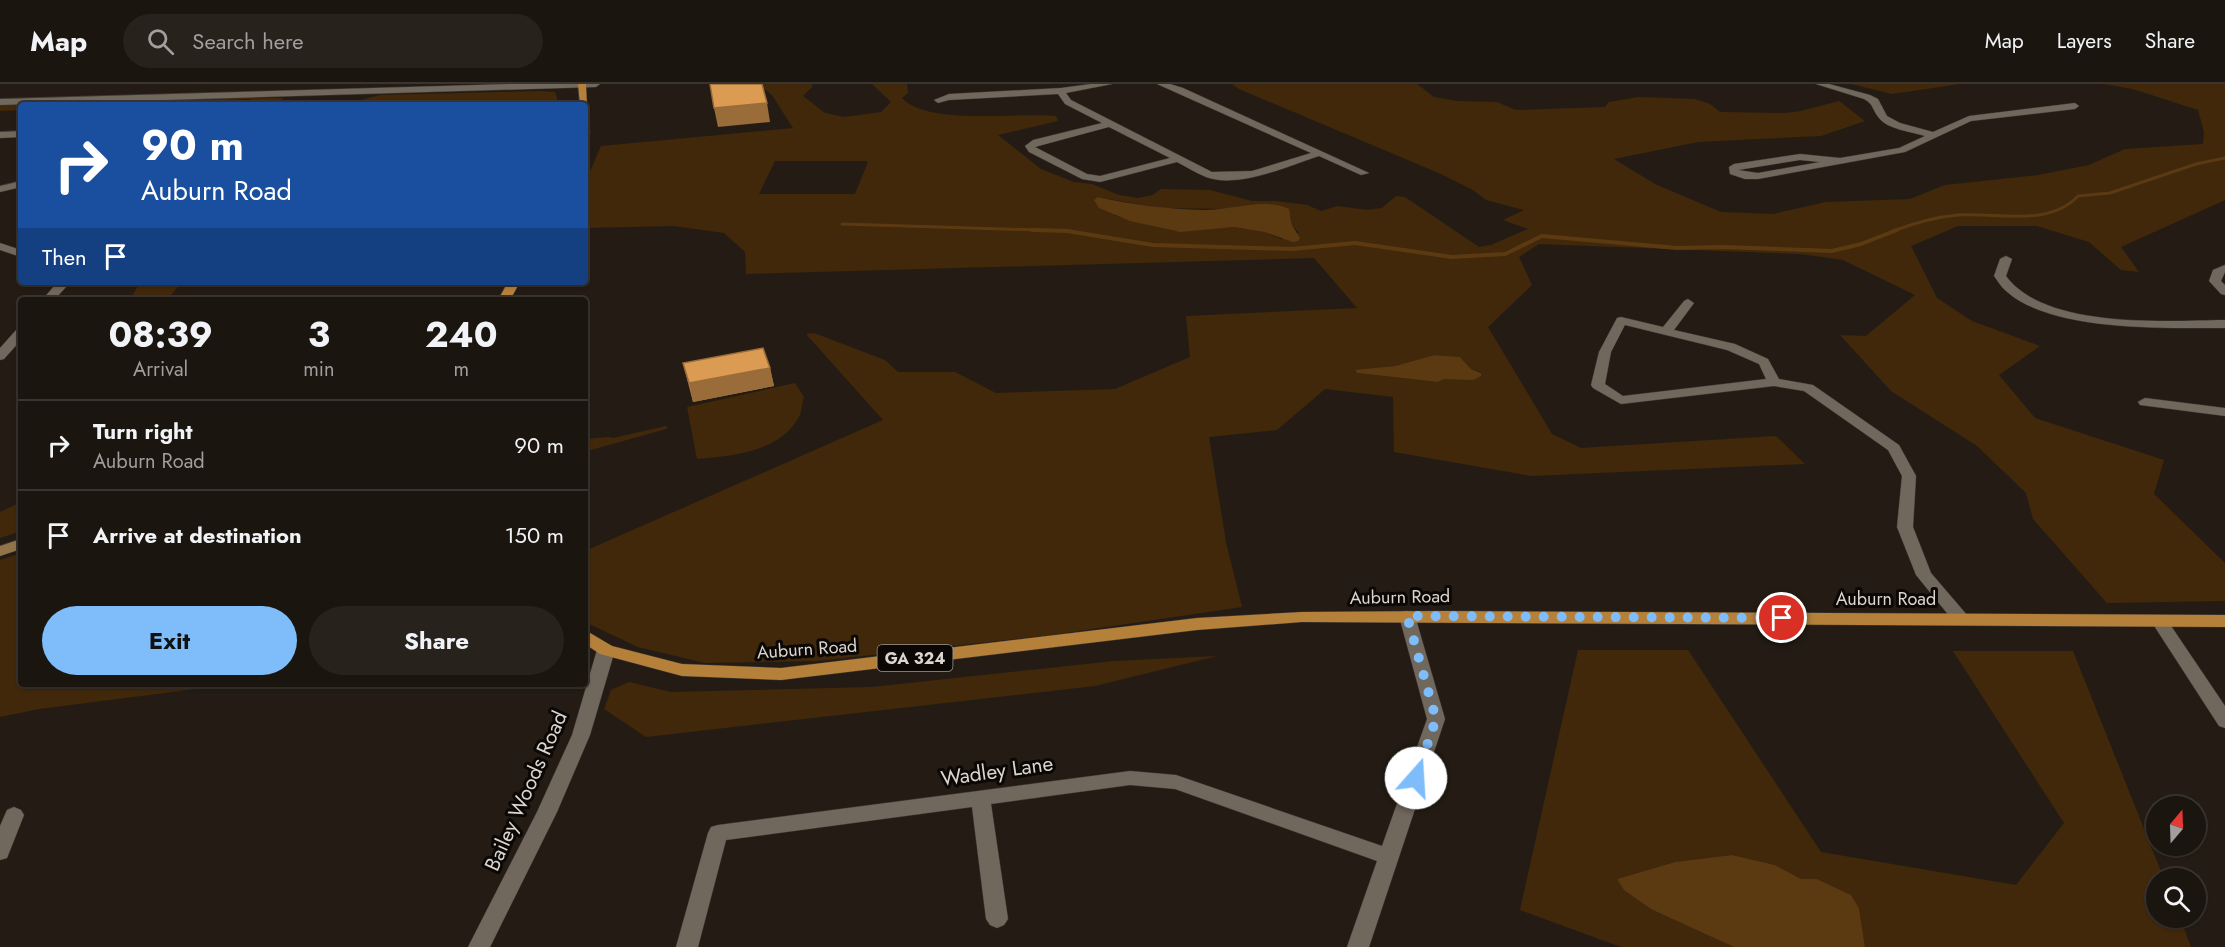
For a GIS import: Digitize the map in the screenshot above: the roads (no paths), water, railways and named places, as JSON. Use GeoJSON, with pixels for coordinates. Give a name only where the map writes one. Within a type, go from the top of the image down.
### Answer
{"type":"FeatureCollection","features":[{"type":"Feature","properties":{"kind":"main road"},"geometry":{"type":"LineString","coordinates":[[582,85],[584,102]]}},
{"type":"Feature","properties":{"kind":"main road"},"geometry":{"type":"LineString","coordinates":[[0,551],[18,545]]}},
{"type":"Feature","properties":{"kind":"main road","name":"Auburn Road"},"geometry":{"type":"LineString","coordinates":[[588,638],[606,650],[682,670],[781,674],[1197,624],[1302,617],[2225,621]]}},
{"type":"Feature","properties":{"kind":"street"},"geometry":{"type":"LineString","coordinates":[[0,102],[596,84]]}},
{"type":"Feature","properties":{"kind":"street"},"geometry":{"type":"LineString","coordinates":[[938,100],[950,97],[1061,91],[1108,84]]}},
{"type":"Feature","properties":{"kind":"street"},"geometry":{"type":"LineString","coordinates":[[1161,84],[1180,90],[1364,174]]}},
{"type":"Feature","properties":{"kind":"street"},"geometry":{"type":"LineString","coordinates":[[1820,84],[1867,97],[1875,101],[1883,118],[1897,125],[1933,135]]}},
{"type":"Feature","properties":{"kind":"street"},"geometry":{"type":"LineString","coordinates":[[1061,91],[1068,102],[1210,176],[1226,179],[1240,178],[1319,153]]}},
{"type":"Feature","properties":{"kind":"street"},"geometry":{"type":"LineString","coordinates":[[1840,161],[1789,158],[1734,167],[1733,172],[1745,176],[1758,176],[1902,150],[1969,119],[2075,106]]}},
{"type":"Feature","properties":{"kind":"street"},"geometry":{"type":"LineString","coordinates":[[1109,124],[1036,142],[1030,146],[1032,150],[1085,177],[1100,179],[1178,159]]}},
{"type":"Feature","properties":{"kind":"street"},"geometry":{"type":"LineString","coordinates":[[0,135],[18,134]]}},
{"type":"Feature","properties":{"kind":"street"},"geometry":{"type":"LineString","coordinates":[[0,189],[18,185]]}},
{"type":"Feature","properties":{"kind":"street"},"geometry":{"type":"LineString","coordinates":[[0,246],[18,253]]}},
{"type":"Feature","properties":{"kind":"street"},"geometry":{"type":"LineString","coordinates":[[2006,259],[2000,276],[2011,290],[2036,304],[2078,316],[2153,326],[2225,324]]}},
{"type":"Feature","properties":{"kind":"street"},"geometry":{"type":"LineString","coordinates":[[2225,267],[2217,272],[2215,281],[2225,292]]}},
{"type":"Feature","properties":{"kind":"street"},"geometry":{"type":"LineString","coordinates":[[51,297],[61,285]]}},
{"type":"Feature","properties":{"kind":"street"},"geometry":{"type":"LineString","coordinates":[[1667,331],[1688,303]]}},
{"type":"Feature","properties":{"kind":"street"},"geometry":{"type":"LineString","coordinates":[[1774,382],[1764,362],[1731,347],[1621,321],[1605,352],[1598,385],[1621,400],[1774,382],[1808,388],[1894,448],[1909,476],[1905,527],[1924,575],[1961,619]]}},
{"type":"Feature","properties":{"kind":"street"},"geometry":{"type":"LineString","coordinates":[[0,356],[18,335]]}},
{"type":"Feature","properties":{"kind":"street"},"geometry":{"type":"LineString","coordinates":[[2145,402],[2225,412]]}},
{"type":"Feature","properties":{"kind":"street"},"geometry":{"type":"LineString","coordinates":[[1358,947],[1436,719],[1407,616]]}},
{"type":"Feature","properties":{"kind":"street"},"geometry":{"type":"LineString","coordinates":[[2159,621],[2181,651],[2225,721]]}},
{"type":"Feature","properties":{"kind":"street","name":"Bailey Woods Road"},"geometry":{"type":"LineString","coordinates":[[479,947],[547,812],[581,735],[606,650]]}},
{"type":"Feature","properties":{"kind":"street","name":"Wadley Lane"},"geometry":{"type":"LineString","coordinates":[[687,947],[718,833],[1130,778],[1176,782],[1389,857]]}},
{"type":"Feature","properties":{"kind":"street"},"geometry":{"type":"LineString","coordinates":[[980,798],[997,919]]}},
{"type":"Feature","properties":{"kind":"street"},"geometry":{"type":"LineString","coordinates":[[0,852],[14,815]]}},
{"type":"Feature","properties":{"kind":"waterway"},"geometry":{"type":"LineString","coordinates":[[1893,231],[1924,221],[1957,215],[2021,216],[2052,212],[2066,206],[2078,196],[2110,193],[2196,164],[2225,158]]}},
{"type":"Feature","properties":{"kind":"waterway"},"geometry":{"type":"LineString","coordinates":[[842,224],[1070,231]]}},
{"type":"Feature","properties":{"kind":"waterway"},"geometry":{"type":"LineString","coordinates":[[1032,230],[1067,231],[1153,245],[1292,249],[1355,243],[1452,257],[1505,254],[1542,236],[1677,248],[1723,247],[1832,251],[1861,244],[1897,230]]}}]}
